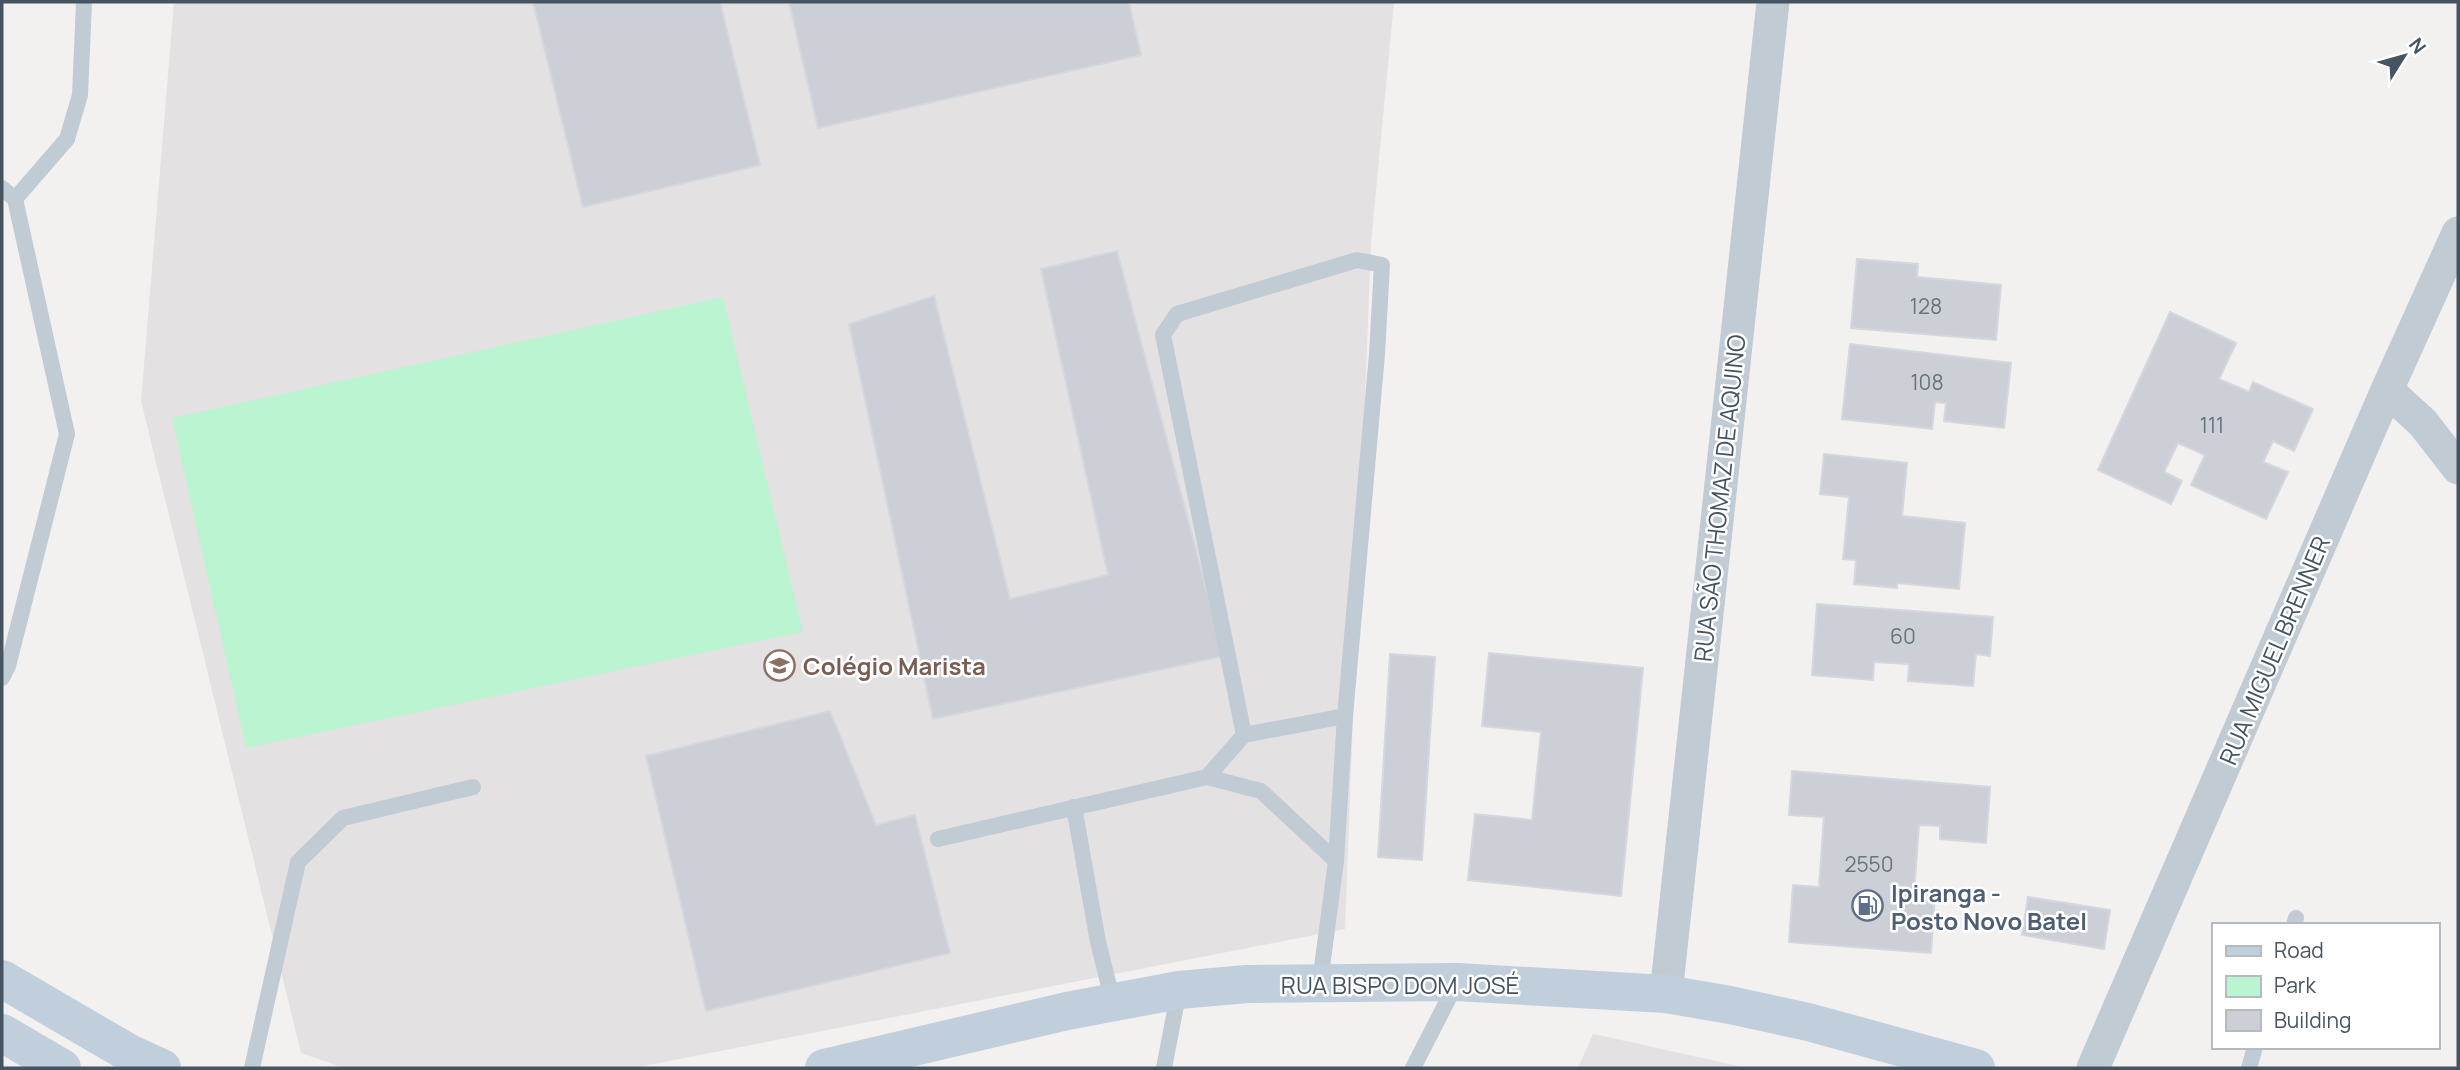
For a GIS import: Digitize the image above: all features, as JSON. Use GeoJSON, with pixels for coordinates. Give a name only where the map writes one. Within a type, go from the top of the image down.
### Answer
{"type":"FeatureCollection","features":[{"type":"Feature","properties":{"kind":"main road"},"geometry":{"type":"LineString","coordinates":[[2,979],[128,1053],[162,1068]]}},
{"type":"Feature","properties":{"kind":"main road","name":"RUA BISPO DOM JOSÉ"},"geometry":{"type":"LineString","coordinates":[[824,1068],[1113,1002],[1179,990],[1247,984],[1457,982],[1666,994],[1808,1022],[1976,1068]]}},
{"type":"Feature","properties":{"kind":"main road"},"geometry":{"type":"LineString","coordinates":[[2,1033],[62,1068]]}},
{"type":"Feature","properties":{"kind":"street","name":"RUA SÃO THOMAZ DE AQUINO"},"geometry":{"type":"LineString","coordinates":[[1666,994],[1773,2]]}},
{"type":"Feature","properties":{"kind":"street","name":"RUA MIGUEL BRENNER"},"geometry":{"type":"LineString","coordinates":[[2093,1068],[2387,390],[2458,233]]}},
{"type":"Feature","properties":{"kind":"street"},"geometry":{"type":"LineString","coordinates":[[2387,390],[2423,424],[2458,468]]}},
{"type":"Feature","properties":{"kind":"lane"},"geometry":{"type":"LineString","coordinates":[[2,678],[8,666],[67,433],[8,193],[67,139],[80,95],[84,2]]}},
{"type":"Feature","properties":{"kind":"lane"},"geometry":{"type":"LineString","coordinates":[[1244,735],[1163,335],[1177,314],[1357,260],[1382,265],[1376,367],[1345,716],[1336,861],[1320,982]]}},
{"type":"Feature","properties":{"kind":"lane"},"geometry":{"type":"LineString","coordinates":[[1207,777],[1244,735],[1345,716]]}},
{"type":"Feature","properties":{"kind":"lane"},"geometry":{"type":"LineString","coordinates":[[938,839],[1207,777],[1261,791],[1336,861]]}},
{"type":"Feature","properties":{"kind":"lane"},"geometry":{"type":"LineString","coordinates":[[251,1068],[298,862],[343,818],[473,786]]}},
{"type":"Feature","properties":{"kind":"lane"},"geometry":{"type":"LineString","coordinates":[[1073,807],[1098,942],[1113,1002]]}},
{"type":"Feature","properties":{"kind":"lane"},"geometry":{"type":"LineString","coordinates":[[1413,1068],[1457,982]]}},
{"type":"Feature","properties":{"kind":"lane"},"geometry":{"type":"LineString","coordinates":[[1164,1068],[1179,990]]}},
{"type":"Feature","properties":{"kind":"lane"},"geometry":{"type":"LineString","coordinates":[[2249,1068],[2254,1049]]}},
{"type":"Feature","properties":{"kind":"shaded area","name":"Colégio Marista"},"geometry":{"type":"Polygon","coordinates":[[[174,2],[1394,2],[1371,243],[1345,929],[633,1068],[344,1068],[301,1053],[141,401],[174,2]]]}},
{"type":"Feature","properties":{"kind":"shaded area"},"geometry":{"type":"Polygon","coordinates":[[[1594,1034],[1747,1068],[1578,1068],[1594,1034]]]}},
{"type":"Feature","properties":{"kind":"green space"},"geometry":{"type":"Polygon","coordinates":[[[723,297],[803,632],[246,748],[172,418],[723,297]]]}},
{"type":"Feature","properties":{"kind":"building"},"geometry":{"type":"Polygon","coordinates":[[[533,2],[720,2],[760,165],[583,207],[533,2]]]}},
{"type":"Feature","properties":{"kind":"building"},"geometry":{"type":"Polygon","coordinates":[[[789,2],[1129,2],[1141,55],[818,128],[789,2]]]}},
{"type":"Feature","properties":{"kind":"building"},"geometry":{"type":"Polygon","coordinates":[[[1117,251],[1224,656],[933,719],[849,324],[934,296],[1010,599],[1108,575],[1041,269],[1117,251]]]}},
{"type":"Feature","properties":{"kind":"building"},"geometry":{"type":"Polygon","coordinates":[[[1857,259],[1918,264],[1917,277],[2001,285],[1996,340],[1851,328],[1857,259]]]}},
{"type":"Feature","properties":{"kind":"building"},"geometry":{"type":"Polygon","coordinates":[[[2170,312],[2236,343],[2219,379],[2249,392],[2253,382],[2313,409],[2294,451],[2273,441],[2263,462],[2288,472],[2266,519],[2191,485],[2205,455],[2178,443],[2164,472],[2182,481],[2171,504],[2098,470],[2170,312]]]}},
{"type":"Feature","properties":{"kind":"building"},"geometry":{"type":"Polygon","coordinates":[[[1850,344],[2011,363],[2004,428],[1944,421],[1946,403],[1935,402],[1932,429],[1842,419],[1850,344]]]}},
{"type":"Feature","properties":{"kind":"building"},"geometry":{"type":"Polygon","coordinates":[[[1824,454],[1907,463],[1902,516],[1965,523],[1959,589],[1897,583],[1897,588],[1854,584],[1856,560],[1843,559],[1849,497],[1820,494],[1824,454]]]}},
{"type":"Feature","properties":{"kind":"building"},"geometry":{"type":"Polygon","coordinates":[[[1817,604],[1993,617],[1990,656],[1976,654],[1973,686],[1908,681],[1909,664],[1874,662],[1873,680],[1812,675],[1817,604]]]}},
{"type":"Feature","properties":{"kind":"building"},"geometry":{"type":"Polygon","coordinates":[[[1489,653],[1643,668],[1621,896],[1468,880],[1475,814],[1532,820],[1541,732],[1482,726],[1489,653]]]}},
{"type":"Feature","properties":{"kind":"building"},"geometry":{"type":"Polygon","coordinates":[[[1390,654],[1435,657],[1422,860],[1378,857],[1390,654]]]}},
{"type":"Feature","properties":{"kind":"building"},"geometry":{"type":"Polygon","coordinates":[[[830,711],[876,825],[915,815],[950,953],[706,1011],[646,756],[830,711]]]}},
{"type":"Feature","properties":{"kind":"building"},"geometry":{"type":"Polygon","coordinates":[[[1792,771],[1990,787],[1986,843],[1940,839],[1940,826],[1919,825],[1914,894],[1935,895],[1931,953],[1789,942],[1793,885],[1819,887],[1824,817],[1789,815],[1792,771]]]}},
{"type":"Feature","properties":{"kind":"building"},"geometry":{"type":"Polygon","coordinates":[[[2028,897],[2110,910],[2104,949],[2022,935],[2028,897]]]}},
{"type":"Feature","properties":{"kind":"place","name":"Colégio Marista"},"geometry":{"type":"Point","coordinates":[780,665]}},
{"type":"Feature","properties":{"kind":"place","name":"Ipiranga - Posto Novo Batel"},"geometry":{"type":"Point","coordinates":[1868,906]}}]}
